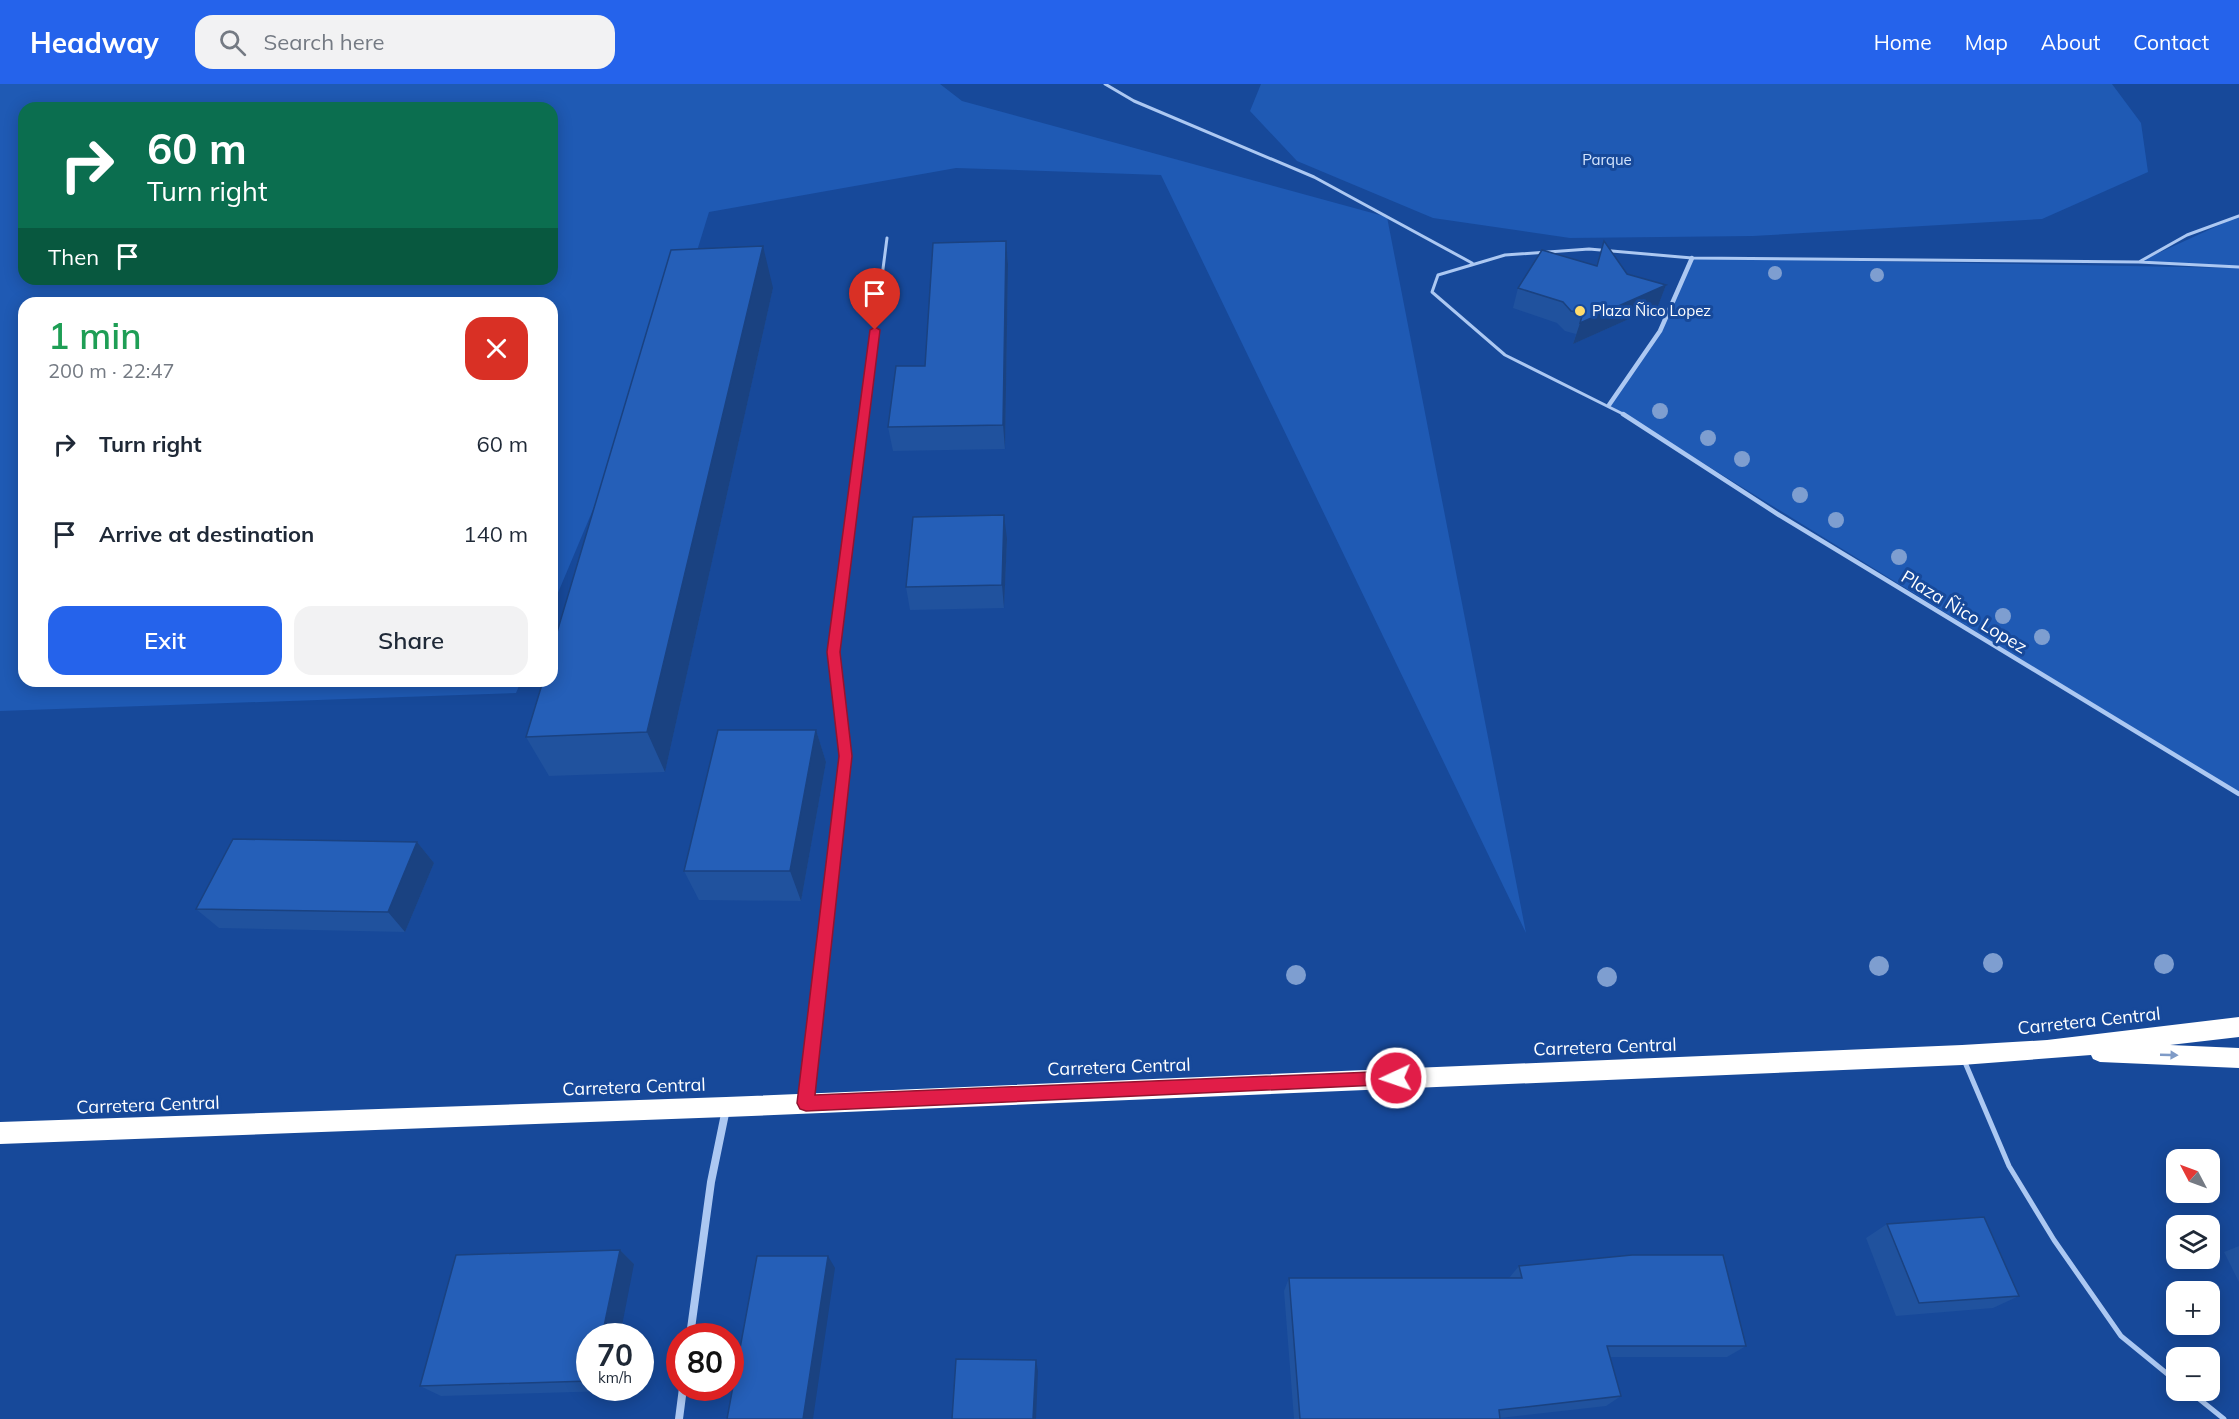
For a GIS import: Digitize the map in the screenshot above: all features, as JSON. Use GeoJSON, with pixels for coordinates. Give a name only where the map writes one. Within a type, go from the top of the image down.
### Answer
{"type":"FeatureCollection","features":[{"type":"Feature","properties":{"kind":"highway","name":"Carretera Central"},"geometry":{"type":"LineString","coordinates":[[0,1133],[726,1107],[1962,1055],[2048,1050],[2239,1026]]}},
{"type":"Feature","properties":{"kind":"highway"},"geometry":{"type":"LineString","coordinates":[[2048,1050],[2239,1058]]}},
{"type":"Feature","properties":{"kind":"street"},"geometry":{"type":"LineString","coordinates":[[1609,405],[1659,331],[1692,258]]}},
{"type":"Feature","properties":{"kind":"street"},"geometry":{"type":"LineString","coordinates":[[692,1323],[711,1182],[726,1107]]}},
{"type":"Feature","properties":{"kind":"street"},"geometry":{"type":"LineString","coordinates":[[679,1419],[681,1401]]}},
{"type":"Feature","properties":{"kind":"lane"},"geometry":{"type":"LineString","coordinates":[[1105,84],[1134,101],[1314,177],[1472,262]]}},
{"type":"Feature","properties":{"kind":"lane"},"geometry":{"type":"LineString","coordinates":[[2139,262],[2187,235],[2239,216]]}},
{"type":"Feature","properties":{"kind":"lane"},"geometry":{"type":"LineString","coordinates":[[806,1103],[846,756],[834,652],[887,238]]}},
{"type":"Feature","properties":{"kind":"lane","name":"Plaza Ñico Lopez"},"geometry":{"type":"LineString","coordinates":[[2239,267],[2139,262],[1692,258],[1589,249],[1505,255],[1472,262],[1438,275],[1432,291],[1452,312],[1505,356],[1609,405],[1779,515],[2239,794]]}},
{"type":"Feature","properties":{"kind":"lane"},"geometry":{"type":"LineString","coordinates":[[1962,1055],[2009,1166],[2054,1240],[2121,1336],[2166,1373]]}},
{"type":"Feature","properties":{"kind":"lane"},"geometry":{"type":"LineString","coordinates":[[2201,1401],[2223,1419]]}},
{"type":"Feature","properties":{"kind":"green space"},"geometry":{"type":"Polygon","coordinates":[[[0,84],[940,84],[962,101],[1387,217],[1526,933],[1161,175],[956,168],[709,212],[684,293],[558,593],[558,297],[18,297],[18,687],[518,687],[516,693],[0,711],[0,84]]]}},
{"type":"Feature","properties":{"kind":"green space","name":"Parque"},"geometry":{"type":"Polygon","coordinates":[[[1261,84],[2112,84],[2141,123],[2148,172],[2042,219],[1753,236],[1570,238],[1433,218],[1297,161],[1250,111],[1261,84]]]}},
{"type":"Feature","properties":{"kind":"green space"},"geometry":{"type":"Polygon","coordinates":[[[2239,216],[2239,267],[2139,262],[2239,216]]]}},
{"type":"Feature","properties":{"kind":"green space"},"geometry":{"type":"Polygon","coordinates":[[[1692,258],[2239,268],[2239,794],[1609,405],[1660,331],[1692,258]]]}},
{"type":"Feature","properties":{"kind":"building"},"geometry":{"type":"Polygon","coordinates":[[[1006,241],[1003,425],[888,427],[896,366],[925,366],[933,243],[1006,241]]]}},
{"type":"Feature","properties":{"kind":"building"},"geometry":{"type":"Polygon","coordinates":[[[1604,241],[1627,274],[1666,285],[1580,323],[1583,313],[1571,311],[1563,302],[1518,288],[1542,250],[1597,266],[1604,241]]]}},
{"type":"Feature","properties":{"kind":"building"},"geometry":{"type":"Polygon","coordinates":[[[763,246],[647,732],[526,737],[541,687],[558,687],[558,629],[671,250],[763,246]]]}},
{"type":"Feature","properties":{"kind":"building"},"geometry":{"type":"Polygon","coordinates":[[[1004,515],[1002,585],[906,587],[913,517],[1004,515]]]}},
{"type":"Feature","properties":{"kind":"building"},"geometry":{"type":"Polygon","coordinates":[[[718,730],[816,730],[790,871],[684,871],[718,730]]]}},
{"type":"Feature","properties":{"kind":"building"},"geometry":{"type":"Polygon","coordinates":[[[233,839],[417,842],[388,912],[196,909],[233,839]]]}},
{"type":"Feature","properties":{"kind":"building"},"geometry":{"type":"Polygon","coordinates":[[[1984,1217],[2019,1296],[1919,1303],[1887,1224],[1984,1217]]]}},
{"type":"Feature","properties":{"kind":"building"},"geometry":{"type":"Polygon","coordinates":[[[620,1250],[605,1323],[576,1323],[576,1381],[420,1386],[456,1255],[620,1250]]]}},
{"type":"Feature","properties":{"kind":"building"},"geometry":{"type":"Polygon","coordinates":[[[1632,1255],[1723,1255],[1746,1346],[1607,1346],[1621,1396],[1499,1410],[1500,1419],[1300,1419],[1289,1278],[1522,1278],[1519,1266],[1632,1255]]]}},
{"type":"Feature","properties":{"kind":"building"},"geometry":{"type":"Polygon","coordinates":[[[757,1256],[828,1256],[803,1419],[727,1419],[730,1401],[744,1401],[744,1327],[757,1256]]]}},
{"type":"Feature","properties":{"kind":"building"},"geometry":{"type":"Polygon","coordinates":[[[956,1359],[1036,1360],[1033,1419],[952,1419],[956,1359]]]}},
{"type":"Feature","properties":{"kind":"place","name":"Plaza Ñico Lopez"},"geometry":{"type":"Point","coordinates":[1580,311]}},
{"type":"Feature","properties":{"kind":"route"},"geometry":{"type":"LineString","coordinates":[[875,330],[834,652],[846,756],[806,1103],[1396,1078]]}}]}
